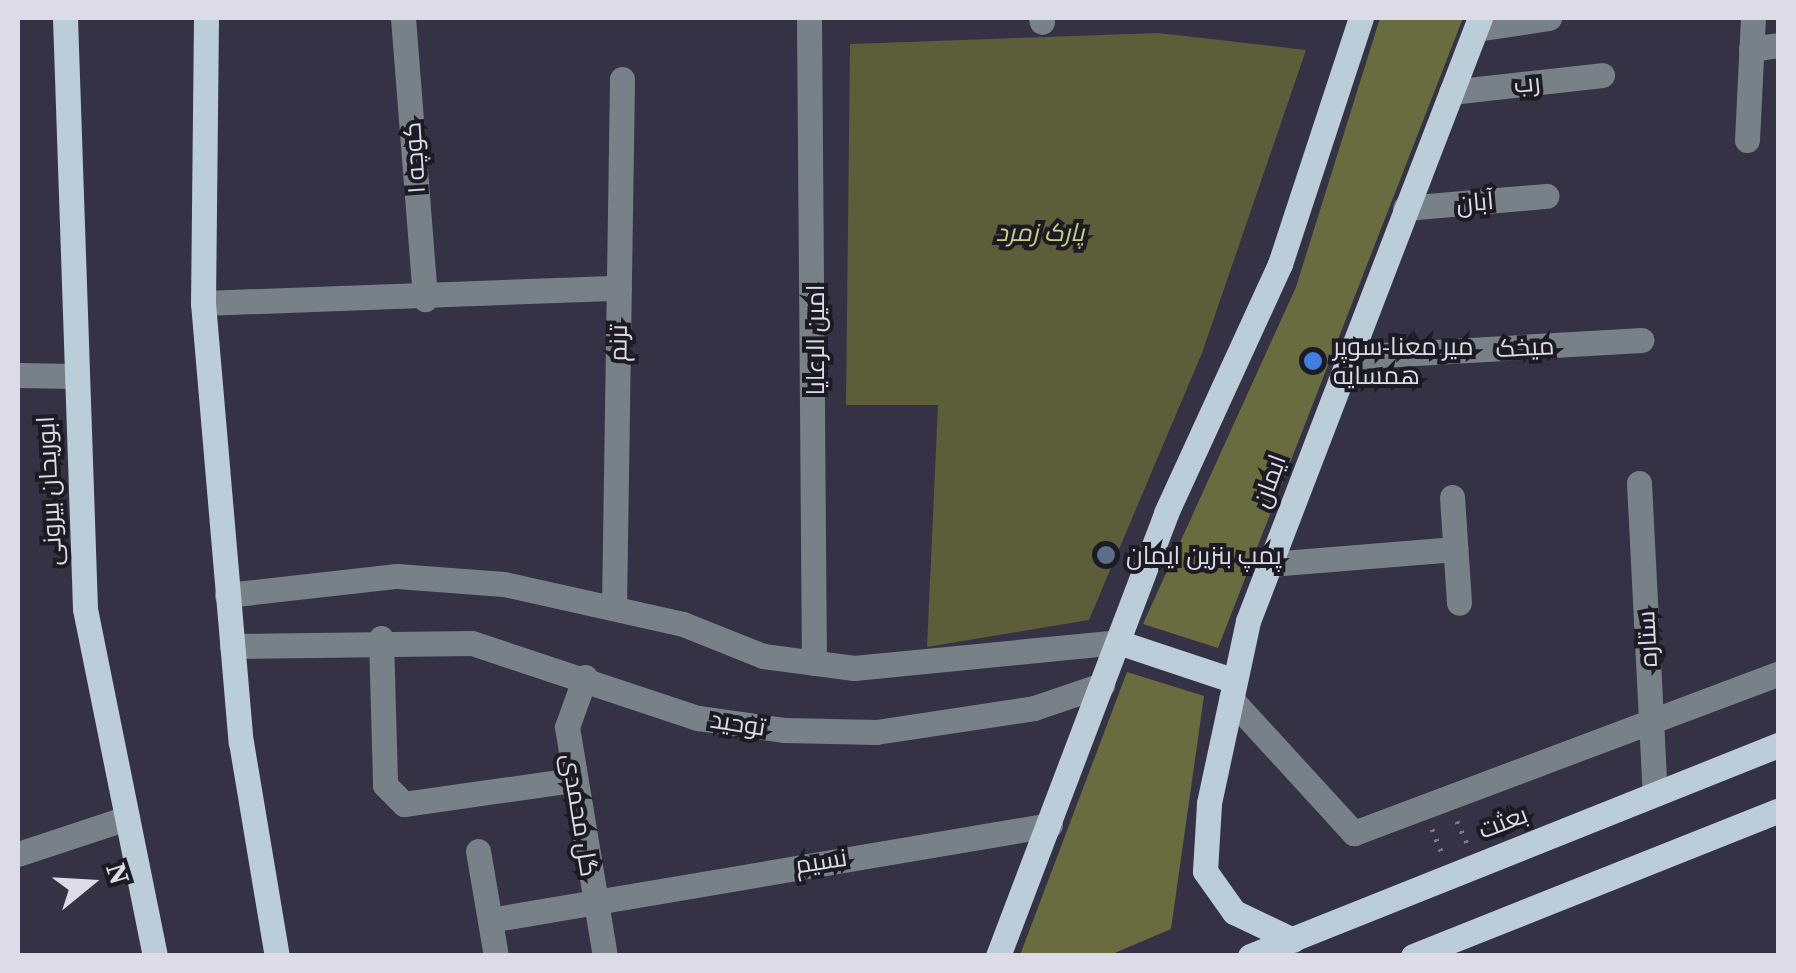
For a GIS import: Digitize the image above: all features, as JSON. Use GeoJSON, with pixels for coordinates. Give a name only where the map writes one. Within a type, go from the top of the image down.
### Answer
{"type":"FeatureCollection","features":[{"type":"Feature","properties":{"kind":"main road","name":"ابوریحان بیرونی"},"geometry":{"type":"LineString","coordinates":[[64,18],[73,376],[85,609],[155,956]]}},
{"type":"Feature","properties":{"kind":"main road"},"geometry":{"type":"LineString","coordinates":[[206,18],[203,303],[232,646],[271,950]]}},
{"type":"Feature","properties":{"kind":"main road"},"geometry":{"type":"LineString","coordinates":[[998,956],[1166,512],[1280,264],[1361,18]]}},
{"type":"Feature","properties":{"kind":"main road","name":"ایمان"},"geometry":{"type":"LineString","coordinates":[[1293,940],[1234,912],[1205,871],[1233,690],[1270,564],[1478,23]]}},
{"type":"Feature","properties":{"kind":"main road"},"geometry":{"type":"LineString","coordinates":[[1118,642],[1233,690]]}},
{"type":"Feature","properties":{"kind":"main road","name":"بعثت"},"geometry":{"type":"LineString","coordinates":[[1250,956],[1778,745]]}},
{"type":"Feature","properties":{"kind":"main road"},"geometry":{"type":"LineString","coordinates":[[1413,956],[1778,811]]}},
{"type":"Feature","properties":{"kind":"street","name":"کوچه ۱"},"geometry":{"type":"LineString","coordinates":[[403,18],[425,299]]}},
{"type":"Feature","properties":{"kind":"street","name":"امین الرعایا"},"geometry":{"type":"LineString","coordinates":[[809,18],[814,663]]}},
{"type":"Feature","properties":{"kind":"street"},"geometry":{"type":"LineString","coordinates":[[1478,23],[1549,18]]}},
{"type":"Feature","properties":{"kind":"street"},"geometry":{"type":"LineString","coordinates":[[1748,140],[1752,18]]}},
{"type":"Feature","properties":{"kind":"street"},"geometry":{"type":"LineString","coordinates":[[1751,49],[1778,45]]}},
{"type":"Feature","properties":{"kind":"street","name":"رب"},"geometry":{"type":"LineString","coordinates":[[1451,92],[1602,75]]}},
{"type":"Feature","properties":{"kind":"street","name":"ترنم"},"geometry":{"type":"LineString","coordinates":[[614,608],[622,79]]}},
{"type":"Feature","properties":{"kind":"street","name":"آبان"},"geometry":{"type":"LineString","coordinates":[[1405,208],[1546,196]]}},
{"type":"Feature","properties":{"kind":"street"},"geometry":{"type":"LineString","coordinates":[[203,303],[425,299],[618,288]]}},
{"type":"Feature","properties":{"kind":"street","name":"میخک"},"geometry":{"type":"LineString","coordinates":[[1347,357],[1642,340]]}},
{"type":"Feature","properties":{"kind":"street"},"geometry":{"type":"LineString","coordinates":[[18,375],[73,376]]}},
{"type":"Feature","properties":{"kind":"street","name":"ستاره"},"geometry":{"type":"LineString","coordinates":[[1639,483],[1655,794]]}},
{"type":"Feature","properties":{"kind":"street"},"geometry":{"type":"LineString","coordinates":[[1452,497],[1459,603]]}},
{"type":"Feature","properties":{"kind":"street"},"geometry":{"type":"LineString","coordinates":[[1270,564],[1455,549]]}},
{"type":"Feature","properties":{"kind":"street"},"geometry":{"type":"LineString","coordinates":[[227,595],[397,576],[504,584],[614,608],[763,656],[814,663],[964,663],[1118,642]]}},
{"type":"Feature","properties":{"kind":"street"},"geometry":{"type":"LineString","coordinates":[[381,638],[384,785],[404,804],[572,780]]}},
{"type":"Feature","properties":{"kind":"street","name":"توحید"},"geometry":{"type":"LineString","coordinates":[[232,646],[381,638],[512,650],[698,718],[785,730],[876,732],[1034,708],[1102,686]]}},
{"type":"Feature","properties":{"kind":"street"},"geometry":{"type":"LineString","coordinates":[[1233,690],[1354,833],[1778,674]]}},
{"type":"Feature","properties":{"kind":"street","name":"گل محمدی"},"geometry":{"type":"LineString","coordinates":[[585,676],[567,727],[572,780],[604,956]]}},
{"type":"Feature","properties":{"kind":"street"},"geometry":{"type":"LineString","coordinates":[[18,854],[127,818]]}},
{"type":"Feature","properties":{"kind":"street","name":"نسیم"},"geometry":{"type":"LineString","coordinates":[[490,920],[592,897],[1050,825]]}},
{"type":"Feature","properties":{"kind":"street"},"geometry":{"type":"LineString","coordinates":[[478,852],[496,956]]}},
{"type":"Feature","properties":{"kind":"path"},"geometry":{"type":"LineString","coordinates":[[1449,802],[1476,864]]}},
{"type":"Feature","properties":{"kind":"green space"},"geometry":{"type":"Polygon","coordinates":[[[1380,18],[1463,18],[1218,648],[1143,624],[1296,287],[1380,18]]]}},
{"type":"Feature","properties":{"kind":"green space","name":"پارک زمرد"},"geometry":{"type":"Polygon","coordinates":[[[1158,33],[1306,50],[1202,353],[1089,620],[927,647],[938,405],[846,405],[850,44],[1158,33]]]}},
{"type":"Feature","properties":{"kind":"green space"},"geometry":{"type":"Polygon","coordinates":[[[1127,672],[1204,696],[1171,929],[1110,955],[1020,955],[1127,672]]]}},
{"type":"Feature","properties":{"kind":"place","name":"میر معنا-سوپر همسایه"},"geometry":{"type":"Point","coordinates":[1313,361]}},
{"type":"Feature","properties":{"kind":"place","name":"پمپ بنزین ایمان"},"geometry":{"type":"Point","coordinates":[1106,555]}}]}
